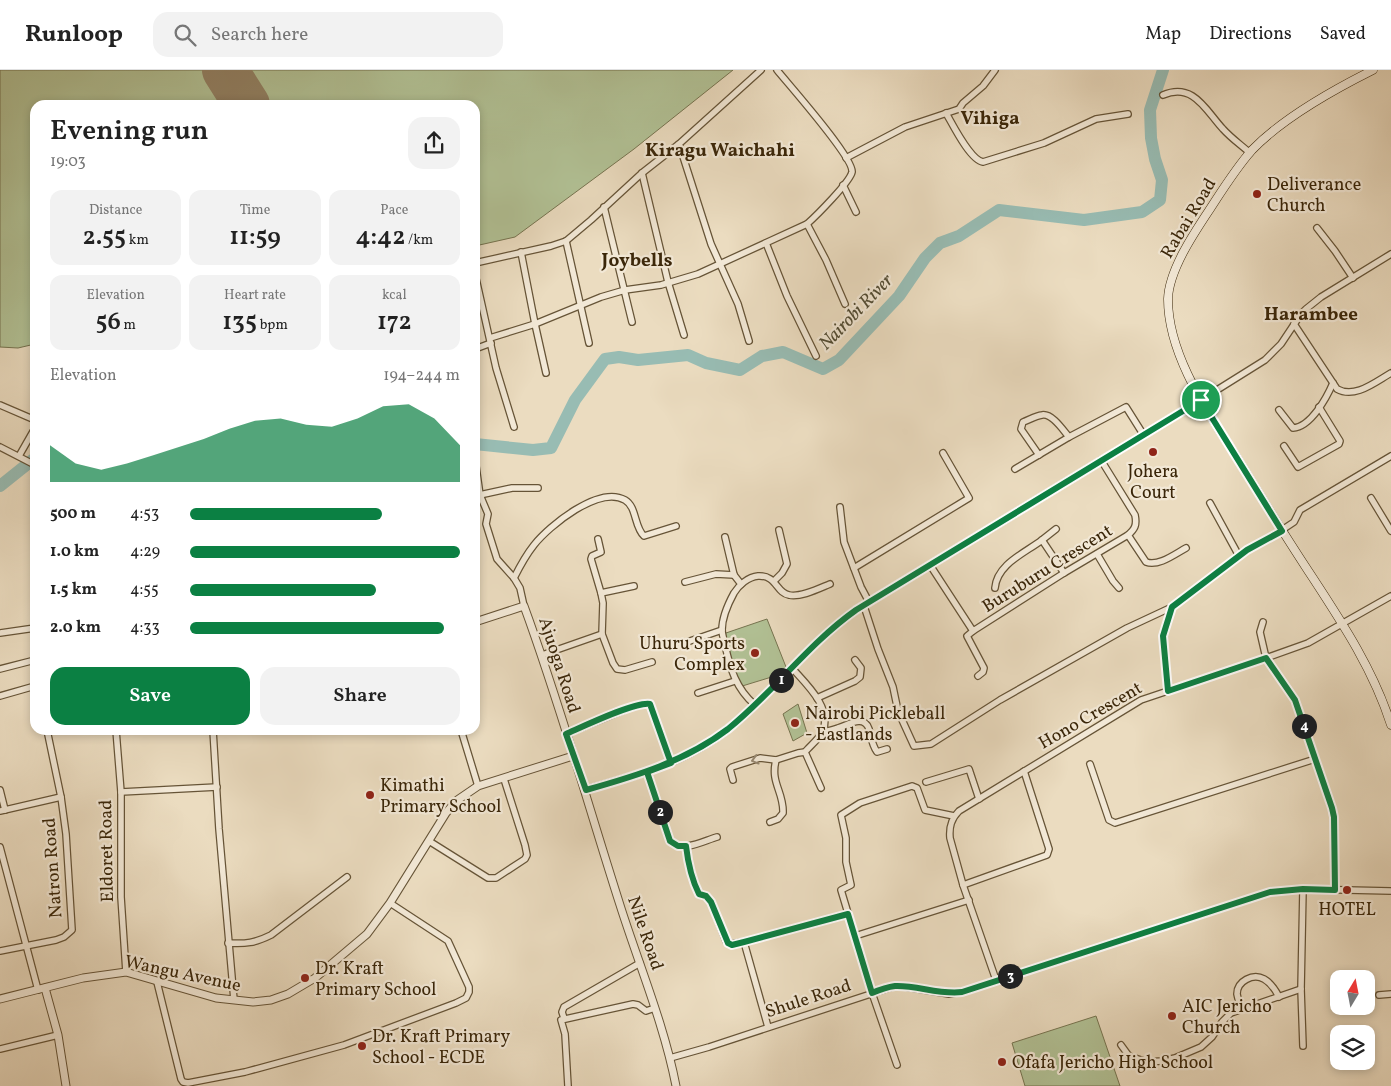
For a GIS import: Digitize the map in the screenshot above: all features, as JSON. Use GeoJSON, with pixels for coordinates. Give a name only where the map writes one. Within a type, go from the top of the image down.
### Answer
{"type":"FeatureCollection","features":[{"type":"Feature","properties":{"kind":"main road","name":"Rabai Road"},"geometry":{"type":"LineString","coordinates":[[1373,70],[1351,81],[1288,121],[1250,153],[1227,182],[1174,269],[1168,298],[1177,349],[1201,400],[1343,624],[1373,680],[1391,725]]}},
{"type":"Feature","properties":{"kind":"street"},"geometry":{"type":"LineString","coordinates":[[480,262],[566,241],[642,173],[679,144],[761,70]]}},
{"type":"Feature","properties":{"kind":"street"},"geometry":{"type":"LineString","coordinates":[[480,347],[490,340],[601,297],[625,290],[661,285],[698,274],[807,224],[817,215],[851,174],[850,162],[833,138],[777,70]]}},
{"type":"Feature","properties":{"kind":"street"},"geometry":{"type":"LineString","coordinates":[[846,158],[905,127],[959,109],[963,103],[983,86],[995,70]]}},
{"type":"Feature","properties":{"kind":"street"},"geometry":{"type":"LineString","coordinates":[[1163,95],[1176,92],[1198,100],[1224,130],[1250,153]]}},
{"type":"Feature","properties":{"kind":"street"},"geometry":{"type":"LineString","coordinates":[[946,113],[968,150],[975,159],[983,162],[1044,142],[1096,119],[1128,114]]}},
{"type":"Feature","properties":{"kind":"street"},"geometry":{"type":"LineString","coordinates":[[679,144],[711,244],[738,304],[749,340]]}},
{"type":"Feature","properties":{"kind":"street"},"geometry":{"type":"LineString","coordinates":[[642,173],[668,282],[684,335]]}},
{"type":"Feature","properties":{"kind":"street"},"geometry":{"type":"LineString","coordinates":[[843,185],[856,212]]}},
{"type":"Feature","properties":{"kind":"street"},"geometry":{"type":"LineString","coordinates":[[604,207],[632,322]]}},
{"type":"Feature","properties":{"kind":"street"},"geometry":{"type":"LineString","coordinates":[[807,224],[826,260],[845,304]]}},
{"type":"Feature","properties":{"kind":"street"},"geometry":{"type":"LineString","coordinates":[[1317,228],[1353,278]]}},
{"type":"Feature","properties":{"kind":"street"},"geometry":{"type":"LineString","coordinates":[[566,241],[589,343]]}},
{"type":"Feature","properties":{"kind":"street"},"geometry":{"type":"LineString","coordinates":[[766,243],[787,296],[816,356]]}},
{"type":"Feature","properties":{"kind":"street"},"geometry":{"type":"LineString","coordinates":[[521,252],[534,324],[546,373]]}},
{"type":"Feature","properties":{"kind":"street"},"geometry":{"type":"LineString","coordinates":[[586,790],[671,763],[728,729],[755,705],[835,625],[866,604],[1265,360],[1281,344],[1301,314],[1314,303],[1391,254]]}},
{"type":"Feature","properties":{"kind":"street"},"geometry":{"type":"LineString","coordinates":[[480,296],[496,368],[514,427]]}},
{"type":"Feature","properties":{"kind":"street"},"geometry":{"type":"LineString","coordinates":[[1294,324],[1337,389],[1352,393],[1364,389],[1391,373]]}},
{"type":"Feature","properties":{"kind":"street"},"geometry":{"type":"LineString","coordinates":[[1279,410],[1294,428],[1297,428],[1311,418],[1319,408],[1328,395],[1333,383]]}},
{"type":"Feature","properties":{"kind":"street"},"geometry":{"type":"LineString","coordinates":[[0,405],[30,418]]}},
{"type":"Feature","properties":{"kind":"street"},"geometry":{"type":"LineString","coordinates":[[1015,469],[1069,437],[1126,407],[1143,434]]}},
{"type":"Feature","properties":{"kind":"street"},"geometry":{"type":"LineString","coordinates":[[1284,446],[1298,468],[1339,444],[1340,441],[1319,408]]}},
{"type":"Feature","properties":{"kind":"street"},"geometry":{"type":"LineString","coordinates":[[1038,455],[1021,428],[1023,422],[1043,414],[1047,415],[1069,437]]}},
{"type":"Feature","properties":{"kind":"street"},"geometry":{"type":"LineString","coordinates":[[20,457],[30,438]]}},
{"type":"Feature","properties":{"kind":"street"},"geometry":{"type":"LineString","coordinates":[[0,446],[30,463]]}},
{"type":"Feature","properties":{"kind":"street"},"geometry":{"type":"LineString","coordinates":[[854,568],[969,498],[943,453]]}},
{"type":"Feature","properties":{"kind":"street"},"geometry":{"type":"LineString","coordinates":[[840,507],[844,542],[866,604],[878,648],[893,687],[898,711],[914,746],[931,744],[1008,695],[1127,628],[1172,607],[1247,550],[1294,522],[1300,510],[1391,456]]}},
{"type":"Feature","properties":{"kind":"street","name":"Buruburu Crescent"},"geometry":{"type":"LineString","coordinates":[[930,565],[973,631],[1064,572],[1128,536],[1134,530],[1135,515],[1101,460]]}},
{"type":"Feature","properties":{"kind":"street"},"geometry":{"type":"LineString","coordinates":[[480,496],[512,488],[538,488]]}},
{"type":"Feature","properties":{"kind":"street"},"geometry":{"type":"LineString","coordinates":[[514,578],[523,560],[535,543],[570,512],[595,500],[615,497],[626,501],[631,505],[640,532],[644,536],[676,526]]}},
{"type":"Feature","properties":{"kind":"street"},"geometry":{"type":"LineString","coordinates":[[1371,498],[1391,531]]}},
{"type":"Feature","properties":{"kind":"street","name":"Ajuoga Road"},"geometry":{"type":"LineString","coordinates":[[480,500],[488,514],[486,524],[497,559],[514,578],[520,588],[524,606],[542,655],[573,756],[586,790]]}},
{"type":"Feature","properties":{"kind":"street"},"geometry":{"type":"LineString","coordinates":[[1210,503],[1239,556]]}},
{"type":"Feature","properties":{"kind":"street"},"geometry":{"type":"LineString","coordinates":[[995,588],[1000,571],[1056,529]]}},
{"type":"Feature","properties":{"kind":"street"},"geometry":{"type":"LineString","coordinates":[[774,581],[787,564],[779,530]]}},
{"type":"Feature","properties":{"kind":"street"},"geometry":{"type":"LineString","coordinates":[[1128,536],[1146,562],[1153,564],[1170,558],[1186,548]]}},
{"type":"Feature","properties":{"kind":"street"},"geometry":{"type":"LineString","coordinates":[[725,537],[734,575],[741,584]]}},
{"type":"Feature","properties":{"kind":"street"},"geometry":{"type":"LineString","coordinates":[[598,539],[601,552],[592,556],[591,559],[602,593],[602,634],[612,663],[616,669],[625,670],[652,662]]}},
{"type":"Feature","properties":{"kind":"street"},"geometry":{"type":"LineString","coordinates":[[1042,540],[1064,572]]}},
{"type":"Feature","properties":{"kind":"street"},"geometry":{"type":"LineString","coordinates":[[1096,554],[1119,588]]}},
{"type":"Feature","properties":{"kind":"street"},"geometry":{"type":"LineString","coordinates":[[685,582],[716,574],[734,575]]}},
{"type":"Feature","properties":{"kind":"street"},"geometry":{"type":"LineString","coordinates":[[755,705],[746,698],[735,680],[728,662],[722,630],[725,613],[730,601],[741,584],[758,576],[769,578],[784,593],[794,596],[830,584]]}},
{"type":"Feature","properties":{"kind":"street"},"geometry":{"type":"LineString","coordinates":[[602,593],[634,586]]}},
{"type":"Feature","properties":{"kind":"street","name":"Hono Crescent"},"geometry":{"type":"LineString","coordinates":[[954,816],[979,798],[1134,703],[1308,643],[1391,596]]}},
{"type":"Feature","properties":{"kind":"street","name":"Ajuoga Road"},"geometry":{"type":"LineString","coordinates":[[480,620],[524,606]]}},
{"type":"Feature","properties":{"kind":"street"},"geometry":{"type":"LineString","coordinates":[[1168,691],[1163,636],[1172,607]]}},
{"type":"Feature","properties":{"kind":"street"},"geometry":{"type":"LineString","coordinates":[[1263,622],[1260,632],[1266,658],[1295,700],[1334,817],[1335,890]]}},
{"type":"Feature","properties":{"kind":"street"},"geometry":{"type":"LineString","coordinates":[[0,633],[30,629]]}},
{"type":"Feature","properties":{"kind":"street"},"geometry":{"type":"LineString","coordinates":[[687,642],[722,630]]}},
{"type":"Feature","properties":{"kind":"street"},"geometry":{"type":"LineString","coordinates":[[973,631],[967,636],[982,665],[983,672],[978,676]]}},
{"type":"Feature","properties":{"kind":"street"},"geometry":{"type":"LineString","coordinates":[[542,655],[602,634]]}},
{"type":"Feature","properties":{"kind":"street"},"geometry":{"type":"LineString","coordinates":[[817,698],[850,684],[860,677],[860,668],[855,660]]}},
{"type":"Feature","properties":{"kind":"street"},"geometry":{"type":"LineString","coordinates":[[0,669],[30,661]]}},
{"type":"Feature","properties":{"kind":"street"},"geometry":{"type":"LineString","coordinates":[[733,780],[730,769],[732,767],[760,758],[776,760],[805,752],[822,732],[825,718],[817,698],[792,668]]}},
{"type":"Feature","properties":{"kind":"street"},"geometry":{"type":"LineString","coordinates":[[698,693],[735,680]]}},
{"type":"Feature","properties":{"kind":"street"},"geometry":{"type":"LineString","coordinates":[[0,696],[30,687]]}},
{"type":"Feature","properties":{"kind":"street"},"geometry":{"type":"LineString","coordinates":[[566,734],[630,708],[648,703],[651,706],[671,763]]}},
{"type":"Feature","properties":{"kind":"street"},"geometry":{"type":"LineString","coordinates":[[822,732],[840,728],[856,721],[863,722],[867,725],[877,752],[887,749]]}},
{"type":"Feature","properties":{"kind":"street","name":"Natron Road"},"geometry":{"type":"LineString","coordinates":[[0,951],[56,940],[64,937],[72,930],[66,834],[61,797],[47,735]]}},
{"type":"Feature","properties":{"kind":"street","name":"Eldoret Road"},"geometry":{"type":"LineString","coordinates":[[116,735],[121,792],[122,898],[126,972]]}},
{"type":"Feature","properties":{"kind":"street"},"geometry":{"type":"LineString","coordinates":[[214,735],[228,943],[234,1000]]}},
{"type":"Feature","properties":{"kind":"street"},"geometry":{"type":"LineString","coordinates":[[463,735],[478,786]]}},
{"type":"Feature","properties":{"kind":"street"},"geometry":{"type":"LineString","coordinates":[[805,752],[821,788]]}},
{"type":"Feature","properties":{"kind":"street","name":"Wangu Avenue"},"geometry":{"type":"LineString","coordinates":[[0,999],[83,978],[126,972],[206,996],[252,1002],[271,1000],[302,986],[350,950],[367,934],[390,903],[456,800],[478,786],[573,756]]}},
{"type":"Feature","properties":{"kind":"street"},"geometry":{"type":"LineString","coordinates":[[1090,764],[1109,820],[1115,823],[1316,759]]}},
{"type":"Feature","properties":{"kind":"street"},"geometry":{"type":"LineString","coordinates":[[770,822],[778,819],[783,813],[781,795],[774,780],[776,760]]}},
{"type":"Feature","properties":{"kind":"street"},"geometry":{"type":"LineString","coordinates":[[926,782],[968,769],[979,798]]}},
{"type":"Feature","properties":{"kind":"street"},"geometry":{"type":"LineString","coordinates":[[963,885],[1047,855],[1049,849],[1024,771]]}},
{"type":"Feature","properties":{"kind":"street"},"geometry":{"type":"LineString","coordinates":[[647,772],[670,841],[678,846],[686,846],[717,837]]}},
{"type":"Feature","properties":{"kind":"street"},"geometry":{"type":"LineString","coordinates":[[429,841],[488,878],[496,878],[525,859],[526,845],[504,779]]}},
{"type":"Feature","properties":{"kind":"street"},"geometry":{"type":"LineString","coordinates":[[897,1066],[872,993],[841,890],[851,885],[846,862],[846,838],[842,813],[860,803],[912,786],[917,788],[925,810],[954,816],[950,838],[963,885],[996,980]]}},
{"type":"Feature","properties":{"kind":"street"},"geometry":{"type":"LineString","coordinates":[[121,792],[217,787]]}},
{"type":"Feature","properties":{"kind":"street"},"geometry":{"type":"LineString","coordinates":[[0,790],[2,810],[61,797]]}},
{"type":"Feature","properties":{"kind":"street","name":"Nile Road"},"geometry":{"type":"LineString","coordinates":[[586,790],[620,906],[655,1008],[676,1086]]}},
{"type":"Feature","properties":{"kind":"street"},"geometry":{"type":"LineString","coordinates":[[686,846],[690,875],[694,885],[699,894],[706,896],[711,902],[726,941],[732,945],[848,914]]}},
{"type":"Feature","properties":{"kind":"street"},"geometry":{"type":"LineString","coordinates":[[0,847],[25,945],[58,1035],[66,1086]]}},
{"type":"Feature","properties":{"kind":"street"},"geometry":{"type":"LineString","coordinates":[[228,943],[249,944],[258,942],[271,935],[347,878]]}},
{"type":"Feature","properties":{"kind":"street"},"geometry":{"type":"LineString","coordinates":[[1303,889],[1301,989],[1303,1046]]}},
{"type":"Feature","properties":{"kind":"street","name":"Shule Road"},"geometry":{"type":"LineString","coordinates":[[670,1058],[892,986],[955,993],[976,988],[1270,892],[1303,889],[1391,891]]}},
{"type":"Feature","properties":{"kind":"street"},"geometry":{"type":"LineString","coordinates":[[855,936],[969,900]]}},
{"type":"Feature","properties":{"kind":"street"},"geometry":{"type":"LineString","coordinates":[[157,982],[181,1079],[188,1083],[245,1072],[344,1045],[466,998],[469,992],[467,980],[448,941],[390,903]]}},
{"type":"Feature","properties":{"kind":"street"},"geometry":{"type":"LineString","coordinates":[[744,942],[768,1027]]}},
{"type":"Feature","properties":{"kind":"street"},"geometry":{"type":"LineString","coordinates":[[564,1018],[562,1012],[564,1007],[640,963]]}},
{"type":"Feature","properties":{"kind":"street"},"geometry":{"type":"LineString","coordinates":[[1241,1010],[1237,994],[1242,982],[1249,978],[1258,976],[1262,978],[1272,985],[1279,997]]}},
{"type":"Feature","properties":{"kind":"street"},"geometry":{"type":"LineString","coordinates":[[1121,1045],[1129,1056],[1147,1062],[1175,1058],[1202,1047],[1228,1015],[1301,989]]}},
{"type":"Feature","properties":{"kind":"street"},"geometry":{"type":"LineString","coordinates":[[1379,995],[1391,994]]}},
{"type":"Feature","properties":{"kind":"street"},"geometry":{"type":"LineString","coordinates":[[568,1086],[564,1034],[560,1021],[564,1018],[633,1004],[646,1011],[655,1008]]}},
{"type":"Feature","properties":{"kind":"street"},"geometry":{"type":"LineString","coordinates":[[0,1049],[58,1035]]}},
{"type":"Feature","properties":{"kind":"green space"},"geometry":{"type":"Polygon","coordinates":[[[0,70],[733,70],[634,149],[515,237],[480,245],[480,100],[30,100],[30,345],[18,348],[0,347],[0,70]]]}},
{"type":"Feature","properties":{"kind":"green space","name":"Uhuru Sports Complex"},"geometry":{"type":"Polygon","coordinates":[[[767,619],[788,672],[739,687],[723,634],[767,619]]]}},
{"type":"Feature","properties":{"kind":"green space","name":"Nairobi Pickleball - Eastlands"},"geometry":{"type":"Polygon","coordinates":[[[798,704],[807,733],[793,741],[783,714],[798,704]]]}},
{"type":"Feature","properties":{"kind":"green space"},"geometry":{"type":"Polygon","coordinates":[[[1096,1016],[1120,1086],[1025,1086],[1012,1043],[1096,1016]]]}},
{"type":"Feature","properties":{"kind":"waterway","name":"Nairobi River"},"geometry":{"type":"LineString","coordinates":[[480,445],[533,450],[551,448],[575,400],[605,359],[619,357],[638,360],[688,355],[706,363],[740,370],[762,356],[783,352],[823,369],[839,360],[899,296],[925,258],[940,243],[959,236],[999,210],[1084,220],[1142,212],[1160,200],[1162,180],[1151,138],[1150,110],[1163,70]]}},
{"type":"Feature","properties":{"kind":"waterway","name":"Nairobi River"},"geometry":{"type":"LineString","coordinates":[[0,486],[30,462]]}},
{"type":"Feature","properties":{"kind":"runway"},"geometry":{"type":"LineString","coordinates":[[225,70],[244,100]]}},
{"type":"Feature","properties":{"kind":"place","name":"Deliverance Church"},"geometry":{"type":"Point","coordinates":[1257,194]}},
{"type":"Feature","properties":{"kind":"place","name":"Johera Court"},"geometry":{"type":"Point","coordinates":[1153,452]}},
{"type":"Feature","properties":{"kind":"place","name":"Uhuru Sports Complex"},"geometry":{"type":"Point","coordinates":[755,653]}},
{"type":"Feature","properties":{"kind":"place","name":"Nairobi Pickleball - Eastlands"},"geometry":{"type":"Point","coordinates":[795,723]}},
{"type":"Feature","properties":{"kind":"place","name":"Kimathi Primary School"},"geometry":{"type":"Point","coordinates":[370,795]}},
{"type":"Feature","properties":{"kind":"place","name":"HOTEL"},"geometry":{"type":"Point","coordinates":[1347,890]}},
{"type":"Feature","properties":{"kind":"place","name":"Dr. Kraft Primary School"},"geometry":{"type":"Point","coordinates":[305,978]}},
{"type":"Feature","properties":{"kind":"place","name":"AIC Jericho Church"},"geometry":{"type":"Point","coordinates":[1172,1016]}},
{"type":"Feature","properties":{"kind":"place","name":"Dr. Kraft Primary School - ECDE"},"geometry":{"type":"Point","coordinates":[362,1046]}},
{"type":"Feature","properties":{"kind":"place","name":"Ofafa Jericho High School"},"geometry":{"type":"Point","coordinates":[1002,1062]}},
{"type":"Feature","properties":{"kind":"district","name":"Vihiga"},"geometry":{"type":"Point","coordinates":[990,117]}},
{"type":"Feature","properties":{"kind":"district","name":"Kiragu Waichahi"},"geometry":{"type":"Point","coordinates":[720,149]}},
{"type":"Feature","properties":{"kind":"district","name":"Joybells"},"geometry":{"type":"Point","coordinates":[637,259]}},
{"type":"Feature","properties":{"kind":"district","name":"Harambee"},"geometry":{"type":"Point","coordinates":[1311,313]}},
{"type":"Feature","properties":{"kind":"route"},"geometry":{"type":"LineString","coordinates":[[1201,400],[856,610],[835,625],[755,705],[728,729],[711,740],[671,763],[586,790],[566,734],[630,708],[645,703],[650,704],[671,763],[647,772],[662,819],[670,841],[678,846],[686,846],[690,875],[694,885],[699,894],[709,898],[720,921],[726,941],[732,945],[848,914],[872,993],[892,986],[949,994],[962,992],[1270,892],[1303,889],[1335,890],[1334,817],[1332,808],[1295,700],[1266,658],[1168,691],[1163,636],[1172,607],[1247,550],[1282,531],[1201,400]]}}]}
